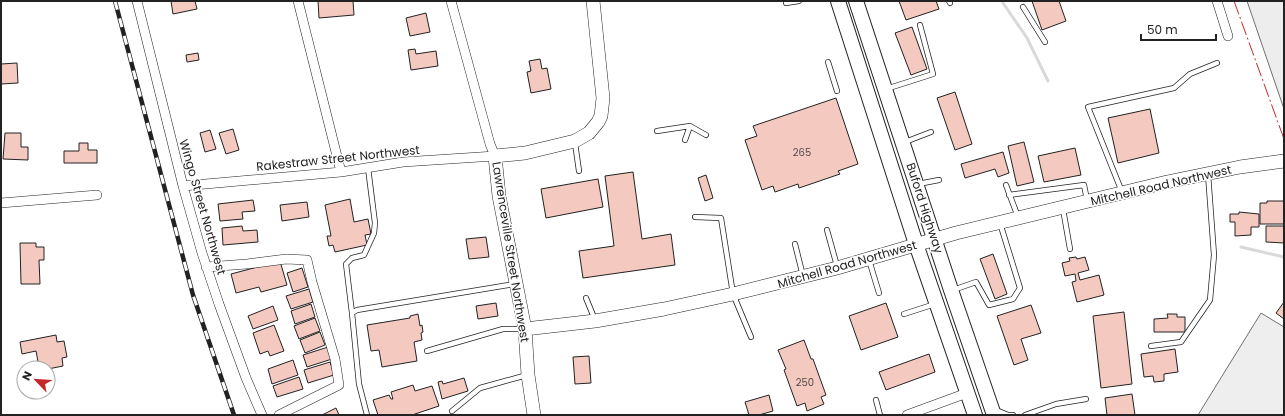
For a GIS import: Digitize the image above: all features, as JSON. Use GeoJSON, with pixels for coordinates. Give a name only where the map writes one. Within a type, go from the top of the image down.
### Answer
{"type":"FeatureCollection","features":[{"type":"Feature","properties":{"kind":"main road","name":"Buford Highway"},"geometry":{"type":"LineString","coordinates":[[838,1],[916,244],[975,415]]}},
{"type":"Feature","properties":{"kind":"main road","name":"Buford Highway"},"geometry":{"type":"LineString","coordinates":[[856,1],[934,240],[993,411]]}},
{"type":"Feature","properties":{"kind":"street","name":"Wingo Street Northwest"},"geometry":{"type":"LineString","coordinates":[[137,1],[183,186],[206,267],[243,371],[262,415]]}},
{"type":"Feature","properties":{"kind":"street"},"geometry":{"type":"LineString","coordinates":[[298,1],[341,172]]}},
{"type":"Feature","properties":{"kind":"street"},"geometry":{"type":"LineString","coordinates":[[450,1],[490,144],[495,156]]}},
{"type":"Feature","properties":{"kind":"street","name":"Lawrenceville Street Northwest"},"geometry":{"type":"LineString","coordinates":[[534,415],[528,375],[525,329],[499,196],[495,156],[525,153],[575,141],[592,130],[598,122],[602,106],[593,1]]}},
{"type":"Feature","properties":{"kind":"street"},"geometry":{"type":"LineString","coordinates":[[1217,1],[1228,36]]}},
{"type":"Feature","properties":{"kind":"street","name":"Rakestraw Street Northwest"},"geometry":{"type":"LineString","coordinates":[[183,186],[341,172],[403,162],[495,156]]}},
{"type":"Feature","properties":{"kind":"street","name":"Mitchell Road Northwest"},"geometry":{"type":"LineString","coordinates":[[525,329],[595,321],[664,309],[733,294],[804,277],[916,244],[1000,222],[1240,167],[1284,161]]}},
{"type":"Feature","properties":{"kind":"street"},"geometry":{"type":"LineString","coordinates":[[1,203],[97,195]]}},
{"type":"Feature","properties":{"kind":"street"},"geometry":{"type":"LineString","coordinates":[[206,267],[286,259],[307,260],[312,282],[336,358],[339,385],[279,415]]}},
{"type":"Feature","properties":{"kind":"street"},"geometry":{"type":"LineString","coordinates":[[907,415],[967,393]]}},
{"type":"Feature","properties":{"kind":"lane"},"geometry":{"type":"LineString","coordinates":[[786,3],[799,1]]}},
{"type":"Feature","properties":{"kind":"lane"},"geometry":{"type":"LineString","coordinates":[[1023,7],[1045,42]]}},
{"type":"Feature","properties":{"kind":"lane"},"geometry":{"type":"LineString","coordinates":[[885,89],[933,74],[920,25]]}},
{"type":"Feature","properties":{"kind":"lane"},"geometry":{"type":"LineString","coordinates":[[828,62],[837,91]]}},
{"type":"Feature","properties":{"kind":"lane"},"geometry":{"type":"LineString","coordinates":[[1122,193],[1088,106],[1174,88],[1190,74],[1217,62]]}},
{"type":"Feature","properties":{"kind":"lane"},"geometry":{"type":"LineString","coordinates":[[657,131],[690,126],[706,135]]}},
{"type":"Feature","properties":{"kind":"lane"},"geometry":{"type":"LineString","coordinates":[[685,140],[690,126]]}},
{"type":"Feature","properties":{"kind":"lane"},"geometry":{"type":"LineString","coordinates":[[903,143],[931,132]]}},
{"type":"Feature","properties":{"kind":"lane"},"geometry":{"type":"LineString","coordinates":[[575,141],[579,170]]}},
{"type":"Feature","properties":{"kind":"lane"},"geometry":{"type":"LineString","coordinates":[[367,415],[359,384],[346,264],[352,258],[364,255],[374,233],[375,223],[368,168]]}},
{"type":"Feature","properties":{"kind":"lane"},"geometry":{"type":"LineString","coordinates":[[1151,346],[1181,342],[1210,300],[1214,254],[1208,174]]}},
{"type":"Feature","properties":{"kind":"lane"},"geometry":{"type":"LineString","coordinates":[[916,184],[939,180]]}},
{"type":"Feature","properties":{"kind":"lane"},"geometry":{"type":"LineString","coordinates":[[1006,185],[1018,218]]}},
{"type":"Feature","properties":{"kind":"lane"},"geometry":{"type":"LineString","coordinates":[[1009,194],[1084,186],[1088,201]]}},
{"type":"Feature","properties":{"kind":"lane"},"geometry":{"type":"LineString","coordinates":[[1063,207],[1070,249]]}},
{"type":"Feature","properties":{"kind":"lane"},"geometry":{"type":"LineString","coordinates":[[695,217],[721,218],[733,294],[750,336]]}},
{"type":"Feature","properties":{"kind":"lane"},"geometry":{"type":"LineString","coordinates":[[951,290],[976,282],[989,304],[1013,299],[1020,288],[1000,222]]}},
{"type":"Feature","properties":{"kind":"lane"},"geometry":{"type":"LineString","coordinates":[[827,230],[837,268]]}},
{"type":"Feature","properties":{"kind":"lane"},"geometry":{"type":"LineString","coordinates":[[795,244],[804,277]]}},
{"type":"Feature","properties":{"kind":"lane"},"geometry":{"type":"LineString","coordinates":[[868,258],[879,293]]}},
{"type":"Feature","properties":{"kind":"lane"},"geometry":{"type":"LineString","coordinates":[[352,313],[357,310],[517,283]]}},
{"type":"Feature","properties":{"kind":"lane"},"geometry":{"type":"LineString","coordinates":[[586,298],[595,321]]}},
{"type":"Feature","properties":{"kind":"lane"},"geometry":{"type":"LineString","coordinates":[[904,314],[936,304]]}},
{"type":"Feature","properties":{"kind":"lane"},"geometry":{"type":"LineString","coordinates":[[426,350],[503,329],[525,329]]}},
{"type":"Feature","properties":{"kind":"lane"},"geometry":{"type":"LineString","coordinates":[[452,411],[480,388],[528,375]]}},
{"type":"Feature","properties":{"kind":"lane"},"geometry":{"type":"LineString","coordinates":[[1025,415],[1056,404],[1086,399]]}},
{"type":"Feature","properties":{"kind":"lane"},"geometry":{"type":"LineString","coordinates":[[876,400],[880,415]]}},
{"type":"Feature","properties":{"kind":"lane"},"geometry":{"type":"LineString","coordinates":[[993,411],[1013,415]]}},
{"type":"Feature","properties":{"kind":"shaded area"},"geometry":{"type":"Polygon","coordinates":[[[1247,1],[1284,1],[1284,109],[1247,1]]]}},
{"type":"Feature","properties":{"kind":"shaded area"},"geometry":{"type":"Polygon","coordinates":[[[1261,313],[1284,327],[1284,415],[1198,415],[1261,313]]]}},
{"type":"Feature","properties":{"kind":"building"},"geometry":{"type":"Polygon","coordinates":[[[171,1],[195,1],[197,9],[173,14],[171,1]]]}},
{"type":"Feature","properties":{"kind":"building"},"geometry":{"type":"Polygon","coordinates":[[[318,1],[353,1],[354,15],[319,18],[318,1]]]}},
{"type":"Feature","properties":{"kind":"building"},"geometry":{"type":"Polygon","coordinates":[[[899,1],[936,1],[939,9],[906,20],[899,1]]]}},
{"type":"Feature","properties":{"kind":"building"},"geometry":{"type":"Polygon","coordinates":[[[1032,1],[1059,1],[1066,21],[1042,30],[1032,1]]]}},
{"type":"Feature","properties":{"kind":"building"},"geometry":{"type":"Polygon","coordinates":[[[426,13],[430,32],[410,36],[406,18],[426,13]]]}},
{"type":"Feature","properties":{"kind":"building"},"geometry":{"type":"Polygon","coordinates":[[[912,27],[927,69],[911,75],[895,33],[912,27]]]}},
{"type":"Feature","properties":{"kind":"building"},"geometry":{"type":"Polygon","coordinates":[[[415,49],[416,54],[436,51],[438,66],[411,70],[408,50],[415,49]]]}},
{"type":"Feature","properties":{"kind":"building"},"geometry":{"type":"Polygon","coordinates":[[[198,53],[199,60],[187,62],[186,55],[198,53]]]}},
{"type":"Feature","properties":{"kind":"building"},"geometry":{"type":"Polygon","coordinates":[[[540,59],[542,69],[547,68],[551,89],[531,93],[527,72],[531,71],[529,61],[540,59]]]}},
{"type":"Feature","properties":{"kind":"building"},"geometry":{"type":"Polygon","coordinates":[[[17,63],[18,83],[1,84],[1,64],[17,63]]]}},
{"type":"Feature","properties":{"kind":"building"},"geometry":{"type":"Polygon","coordinates":[[[955,92],[972,144],[955,150],[937,98],[955,92]]]}},
{"type":"Feature","properties":{"kind":"building"},"geometry":{"type":"Polygon","coordinates":[[[836,98],[858,164],[838,171],[840,174],[799,188],[798,184],[775,192],[773,186],[762,190],[745,140],[757,136],[753,126],[836,98]]]}},
{"type":"Feature","properties":{"kind":"building"},"geometry":{"type":"Polygon","coordinates":[[[1150,109],[1159,153],[1118,163],[1108,118],[1150,109]]]}},
{"type":"Feature","properties":{"kind":"building"},"geometry":{"type":"Polygon","coordinates":[[[233,129],[239,150],[226,154],[219,133],[233,129]]]}},
{"type":"Feature","properties":{"kind":"building"},"geometry":{"type":"Polygon","coordinates":[[[210,130],[216,149],[205,152],[200,133],[210,130]]]}},
{"type":"Feature","properties":{"kind":"building"},"geometry":{"type":"Polygon","coordinates":[[[5,133],[21,133],[21,147],[28,147],[28,160],[3,159],[5,133]]]}},
{"type":"Feature","properties":{"kind":"building"},"geometry":{"type":"Polygon","coordinates":[[[1024,142],[1034,182],[1017,186],[1008,146],[1024,142]]]}},
{"type":"Feature","properties":{"kind":"building"},"geometry":{"type":"Polygon","coordinates":[[[79,143],[88,143],[88,150],[97,150],[97,163],[64,163],[64,151],[79,151],[79,143]]]}},
{"type":"Feature","properties":{"kind":"building"},"geometry":{"type":"Polygon","coordinates":[[[1075,148],[1081,175],[1044,182],[1038,156],[1075,148]]]}},
{"type":"Feature","properties":{"kind":"building"},"geometry":{"type":"Polygon","coordinates":[[[1003,152],[1009,173],[998,177],[995,169],[965,178],[961,164],[1003,152]]]}},
{"type":"Feature","properties":{"kind":"building"},"geometry":{"type":"Polygon","coordinates":[[[633,172],[642,239],[671,234],[675,265],[583,278],[579,251],[614,246],[605,176],[633,172]]]}},
{"type":"Feature","properties":{"kind":"building"},"geometry":{"type":"Polygon","coordinates":[[[706,175],[713,198],[705,201],[698,178],[706,175]]]}},
{"type":"Feature","properties":{"kind":"building"},"geometry":{"type":"Polygon","coordinates":[[[598,179],[603,207],[546,218],[541,189],[598,179]]]}},
{"type":"Feature","properties":{"kind":"building"},"geometry":{"type":"Polygon","coordinates":[[[350,199],[354,222],[368,219],[371,234],[365,235],[367,245],[335,252],[333,245],[329,246],[327,236],[331,236],[325,205],[350,199]]]}},
{"type":"Feature","properties":{"kind":"building"},"geometry":{"type":"Polygon","coordinates":[[[253,200],[255,211],[242,212],[243,219],[220,221],[218,204],[253,200]]]}},
{"type":"Feature","properties":{"kind":"building"},"geometry":{"type":"Polygon","coordinates":[[[1267,201],[1284,201],[1284,224],[1260,224],[1260,203],[1267,203],[1267,201]]]}},
{"type":"Feature","properties":{"kind":"building"},"geometry":{"type":"Polygon","coordinates":[[[307,202],[309,217],[282,221],[280,205],[307,202]]]}},
{"type":"Feature","properties":{"kind":"building"},"geometry":{"type":"Polygon","coordinates":[[[1239,212],[1259,214],[1259,227],[1251,227],[1251,235],[1235,236],[1235,222],[1230,222],[1230,214],[1239,214],[1239,212]]]}},
{"type":"Feature","properties":{"kind":"building"},"geometry":{"type":"Polygon","coordinates":[[[242,226],[243,231],[257,230],[258,242],[223,245],[222,228],[242,226]]]}},
{"type":"Feature","properties":{"kind":"building"},"geometry":{"type":"Polygon","coordinates":[[[1266,226],[1284,226],[1284,243],[1266,242],[1266,226]]]}},
{"type":"Feature","properties":{"kind":"building"},"geometry":{"type":"Polygon","coordinates":[[[486,237],[489,257],[469,259],[466,239],[486,237]]]}},
{"type":"Feature","properties":{"kind":"building"},"geometry":{"type":"Polygon","coordinates":[[[20,243],[36,243],[36,247],[44,247],[44,260],[39,260],[40,284],[21,284],[20,243]]]}},
{"type":"Feature","properties":{"kind":"building"},"geometry":{"type":"Polygon","coordinates":[[[993,254],[1007,294],[995,299],[980,259],[993,254]]]}},
{"type":"Feature","properties":{"kind":"building"},"geometry":{"type":"Polygon","coordinates":[[[1076,257],[1077,259],[1085,257],[1089,270],[1078,273],[1080,280],[1099,275],[1104,295],[1077,302],[1072,282],[1076,281],[1075,274],[1065,276],[1062,263],[1070,261],[1069,258],[1076,257]]]}},
{"type":"Feature","properties":{"kind":"building"},"geometry":{"type":"Polygon","coordinates":[[[280,261],[287,285],[261,292],[259,287],[236,293],[231,274],[280,261]]]}},
{"type":"Feature","properties":{"kind":"building"},"geometry":{"type":"Polygon","coordinates":[[[302,268],[308,287],[293,292],[287,273],[302,268]]]}},
{"type":"Feature","properties":{"kind":"building"},"geometry":{"type":"Polygon","coordinates":[[[309,289],[313,302],[291,309],[286,296],[309,289]]]}},
{"type":"Feature","properties":{"kind":"building"},"geometry":{"type":"Polygon","coordinates":[[[1284,302],[1284,319],[1276,313],[1284,302]]]}},
{"type":"Feature","properties":{"kind":"building"},"geometry":{"type":"Polygon","coordinates":[[[496,303],[498,316],[478,319],[476,306],[496,303]]]}},
{"type":"Feature","properties":{"kind":"building"},"geometry":{"type":"Polygon","coordinates":[[[886,303],[898,337],[861,350],[849,316],[886,303]]]}},
{"type":"Feature","properties":{"kind":"building"},"geometry":{"type":"Polygon","coordinates":[[[311,304],[315,317],[295,324],[291,311],[311,304]]]}},
{"type":"Feature","properties":{"kind":"building"},"geometry":{"type":"Polygon","coordinates":[[[1031,305],[1041,333],[1021,339],[1028,360],[1014,365],[997,316],[1031,305]]]}},
{"type":"Feature","properties":{"kind":"building"},"geometry":{"type":"Polygon","coordinates":[[[273,306],[278,320],[253,329],[248,316],[273,306]]]}},
{"type":"Feature","properties":{"kind":"building"},"geometry":{"type":"Polygon","coordinates":[[[1124,312],[1132,384],[1101,388],[1093,316],[1124,312]]]}},
{"type":"Feature","properties":{"kind":"building"},"geometry":{"type":"Polygon","coordinates":[[[418,314],[420,326],[422,325],[423,332],[421,333],[422,340],[414,342],[417,361],[382,367],[379,350],[371,351],[367,325],[410,318],[410,316],[418,314]]]}},
{"type":"Feature","properties":{"kind":"building"},"geometry":{"type":"Polygon","coordinates":[[[1167,314],[1177,314],[1177,317],[1185,317],[1185,332],[1154,332],[1154,319],[1168,318],[1167,314]]]}},
{"type":"Feature","properties":{"kind":"building"},"geometry":{"type":"Polygon","coordinates":[[[315,318],[320,331],[299,339],[294,326],[315,318]]]}},
{"type":"Feature","properties":{"kind":"building"},"geometry":{"type":"Polygon","coordinates":[[[274,325],[284,351],[270,356],[268,351],[260,354],[253,333],[274,325]]]}},
{"type":"Feature","properties":{"kind":"building"},"geometry":{"type":"Polygon","coordinates":[[[320,332],[325,345],[305,353],[300,340],[320,332]]]}},
{"type":"Feature","properties":{"kind":"building"},"geometry":{"type":"Polygon","coordinates":[[[56,335],[57,342],[64,341],[67,357],[62,358],[63,366],[56,367],[56,360],[38,360],[36,351],[22,354],[20,342],[56,335]]]}},
{"type":"Feature","properties":{"kind":"building"},"geometry":{"type":"Polygon","coordinates":[[[804,340],[811,359],[813,359],[826,395],[821,397],[824,404],[807,411],[805,403],[797,406],[784,370],[786,369],[778,350],[804,340]]]}},
{"type":"Feature","properties":{"kind":"building"},"geometry":{"type":"Polygon","coordinates":[[[328,347],[332,359],[307,367],[303,355],[328,347]]]}},
{"type":"Feature","properties":{"kind":"building"},"geometry":{"type":"Polygon","coordinates":[[[1175,349],[1178,372],[1164,374],[1164,381],[1154,382],[1153,376],[1144,377],[1141,354],[1175,349]]]}},
{"type":"Feature","properties":{"kind":"building"},"geometry":{"type":"Polygon","coordinates":[[[929,354],[935,372],[886,390],[879,372],[929,354]]]}},
{"type":"Feature","properties":{"kind":"building"},"geometry":{"type":"Polygon","coordinates":[[[589,356],[591,383],[575,384],[573,357],[589,356]]]}},
{"type":"Feature","properties":{"kind":"building"},"geometry":{"type":"Polygon","coordinates":[[[293,360],[298,375],[272,384],[268,369],[293,360]]]}},
{"type":"Feature","properties":{"kind":"building"},"geometry":{"type":"Polygon","coordinates":[[[330,362],[334,375],[308,383],[304,370],[330,362]]]}},
{"type":"Feature","properties":{"kind":"building"},"geometry":{"type":"Polygon","coordinates":[[[299,377],[303,389],[277,397],[273,386],[299,377]]]}},
{"type":"Feature","properties":{"kind":"building"},"geometry":{"type":"Polygon","coordinates":[[[464,378],[468,391],[442,399],[438,382],[442,381],[443,384],[464,378]]]}},
{"type":"Feature","properties":{"kind":"building"},"geometry":{"type":"Polygon","coordinates":[[[413,385],[415,391],[432,386],[439,406],[412,415],[378,415],[373,400],[389,395],[391,399],[393,399],[391,392],[413,385]]]}},
{"type":"Feature","properties":{"kind":"building"},"geometry":{"type":"Polygon","coordinates":[[[1132,394],[1135,415],[1107,415],[1105,398],[1132,394]]]}},
{"type":"Feature","properties":{"kind":"building"},"geometry":{"type":"Polygon","coordinates":[[[769,395],[773,411],[759,415],[749,415],[745,402],[769,395]]]}},
{"type":"Feature","properties":{"kind":"building"},"geometry":{"type":"Polygon","coordinates":[[[336,408],[339,415],[322,415],[336,408]]]}},
{"type":"Feature","properties":{"kind":"waterway"},"geometry":{"type":"LineString","coordinates":[[1003,3],[1027,38],[1048,81]]}},
{"type":"Feature","properties":{"kind":"waterway"},"geometry":{"type":"LineString","coordinates":[[1241,247],[1284,257]]}},
{"type":"Feature","properties":{"kind":"railway"},"geometry":{"type":"LineString","coordinates":[[115,1],[193,295],[234,415]]}},
{"type":"Feature","properties":{"kind":"power"},"geometry":{"type":"LineString","coordinates":[[1234,1],[1284,139]]}}]}
